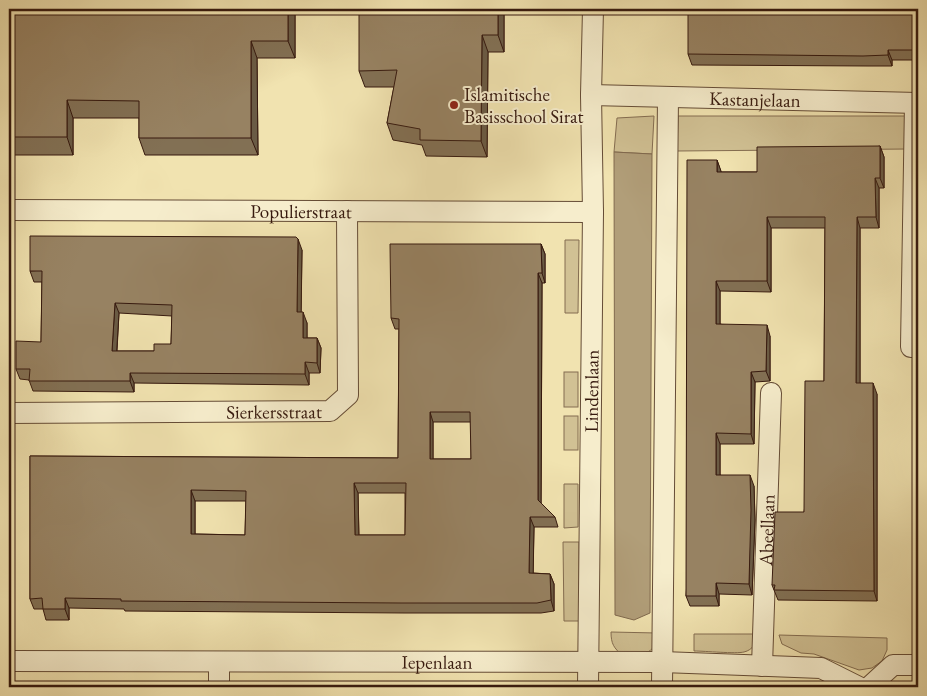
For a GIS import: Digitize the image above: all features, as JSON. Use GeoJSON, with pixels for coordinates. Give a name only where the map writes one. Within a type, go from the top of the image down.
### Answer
{"type":"FeatureCollection","features":[{"type":"Feature","properties":{"kind":"street","name":"Lindenlaan"},"geometry":{"type":"LineString","coordinates":[[588,687],[593,9]]}},
{"type":"Feature","properties":{"kind":"street","name":"Kastanjelaan"},"geometry":{"type":"LineString","coordinates":[[591,95],[917,103]]}},
{"type":"Feature","properties":{"kind":"street"},"geometry":{"type":"LineString","coordinates":[[662,687],[668,97]]}},
{"type":"Feature","properties":{"kind":"street"},"geometry":{"type":"LineString","coordinates":[[915,347],[917,103]]}},
{"type":"Feature","properties":{"kind":"street","name":"Populierstraat"},"geometry":{"type":"LineString","coordinates":[[9,210],[593,212]]}},
{"type":"Feature","properties":{"kind":"street","name":"Sierkersstraat"},"geometry":{"type":"LineString","coordinates":[[9,413],[330,412],[348,394],[347,211]]}},
{"type":"Feature","properties":{"kind":"street","name":"Abeellaan"},"geometry":{"type":"LineString","coordinates":[[762,666],[771,393]]}},
{"type":"Feature","properties":{"kind":"street","name":"Iepenlaan"},"geometry":{"type":"LineString","coordinates":[[9,661],[662,662],[821,668],[858,687]]}},
{"type":"Feature","properties":{"kind":"street"},"geometry":{"type":"LineString","coordinates":[[219,662],[219,687]]}},
{"type":"Feature","properties":{"kind":"street"},"geometry":{"type":"LineString","coordinates":[[869,687],[893,665],[918,665]]}},
{"type":"Feature","properties":{"kind":"shaded area"},"geometry":{"type":"Polygon","coordinates":[[[654,116],[652,154],[614,152],[617,118],[654,116]]]}},
{"type":"Feature","properties":{"kind":"shaded area"},"geometry":{"type":"Polygon","coordinates":[[[678,116],[909,116],[908,149],[677,151],[678,116]]]}},
{"type":"Feature","properties":{"kind":"shaded area"},"geometry":{"type":"Polygon","coordinates":[[[614,152],[652,154],[650,613],[634,620],[615,615],[614,152]]]}},
{"type":"Feature","properties":{"kind":"shaded area"},"geometry":{"type":"Polygon","coordinates":[[[565,240],[579,240],[578,313],[565,313],[565,240]]]}},
{"type":"Feature","properties":{"kind":"shaded area"},"geometry":{"type":"Polygon","coordinates":[[[564,372],[578,372],[578,407],[564,407],[564,372]]]}},
{"type":"Feature","properties":{"kind":"shaded area"},"geometry":{"type":"Polygon","coordinates":[[[564,416],[578,416],[578,450],[564,450],[564,416]]]}},
{"type":"Feature","properties":{"kind":"shaded area"},"geometry":{"type":"Polygon","coordinates":[[[564,484],[578,484],[578,527],[564,528],[564,484]]]}},
{"type":"Feature","properties":{"kind":"shaded area"},"geometry":{"type":"Polygon","coordinates":[[[563,542],[579,542],[579,621],[564,621],[563,542]]]}},
{"type":"Feature","properties":{"kind":"shaded area"},"geometry":{"type":"Polygon","coordinates":[[[611,632],[657,633],[656,641],[651,650],[641,654],[622,655],[614,645],[611,632]]]}},
{"type":"Feature","properties":{"kind":"shaded area"},"geometry":{"type":"Polygon","coordinates":[[[694,634],[758,634],[756,643],[752,648],[744,652],[734,653],[694,651],[694,634]]]}},
{"type":"Feature","properties":{"kind":"shaded area"},"geometry":{"type":"Polygon","coordinates":[[[779,635],[887,638],[887,650],[882,661],[872,668],[859,670],[814,654],[801,653],[782,644],[779,635]]]}},
{"type":"Feature","properties":{"kind":"shaded area"},"geometry":{"type":"Polygon","coordinates":[[[615,683],[647,683],[649,687],[615,687],[615,683]]]}},
{"type":"Feature","properties":{"kind":"building"},"geometry":{"type":"Polygon","coordinates":[[[9,9],[288,9],[288,41],[251,41],[251,138],[139,138],[139,101],[67,100],[67,137],[9,137],[9,9]]]}},
{"type":"Feature","properties":{"kind":"building"},"geometry":{"type":"Polygon","coordinates":[[[359,9],[498,9],[498,35],[482,35],[481,141],[420,140],[420,129],[387,123],[397,70],[359,71],[359,9]]]}},
{"type":"Feature","properties":{"kind":"building"},"geometry":{"type":"Polygon","coordinates":[[[688,9],[918,9],[918,50],[888,50],[888,55],[863,56],[688,54],[688,9]]]}},
{"type":"Feature","properties":{"kind":"building"},"geometry":{"type":"Polygon","coordinates":[[[880,146],[880,178],[875,178],[876,217],[857,217],[856,383],[873,383],[874,591],[774,590],[775,585],[772,585],[775,512],[804,512],[805,381],[824,381],[825,217],[767,217],[767,281],[716,281],[716,324],[767,325],[766,371],[751,372],[751,434],[716,433],[716,475],[750,475],[749,584],[716,583],[716,596],[686,596],[687,160],[717,160],[717,172],[757,172],[757,147],[880,146]]]}},
{"type":"Feature","properties":{"kind":"building"},"geometry":{"type":"Polygon","coordinates":[[[30,236],[296,237],[298,239],[297,312],[303,312],[303,338],[317,338],[317,363],[305,362],[305,374],[130,373],[130,381],[29,381],[30,369],[16,369],[16,341],[41,342],[42,271],[30,271],[30,236]],[[115,303],[112,351],[154,351],[154,344],[171,344],[172,305],[115,303]]]}},
{"type":"Feature","properties":{"kind":"building"},"geometry":{"type":"Polygon","coordinates":[[[390,244],[541,244],[542,273],[538,273],[538,500],[555,517],[530,517],[529,573],[550,574],[551,600],[537,603],[401,603],[121,601],[121,599],[65,598],[65,609],[43,609],[42,598],[30,599],[30,456],[398,458],[399,319],[391,318],[390,244]],[[430,412],[430,459],[471,459],[470,412],[430,412]],[[354,483],[355,535],[405,535],[406,483],[354,483]],[[191,490],[191,534],[245,535],[246,491],[191,490]]]}},
{"type":"Feature","properties":{"kind":"building"},"geometry":{"type":"Polygon","coordinates":[[[178,686],[178,687],[24,687],[178,686]]]}},
{"type":"Feature","properties":{"kind":"place","name":"Islamitische Basisschool Sirat"},"geometry":{"type":"Point","coordinates":[454,105]}}]}
